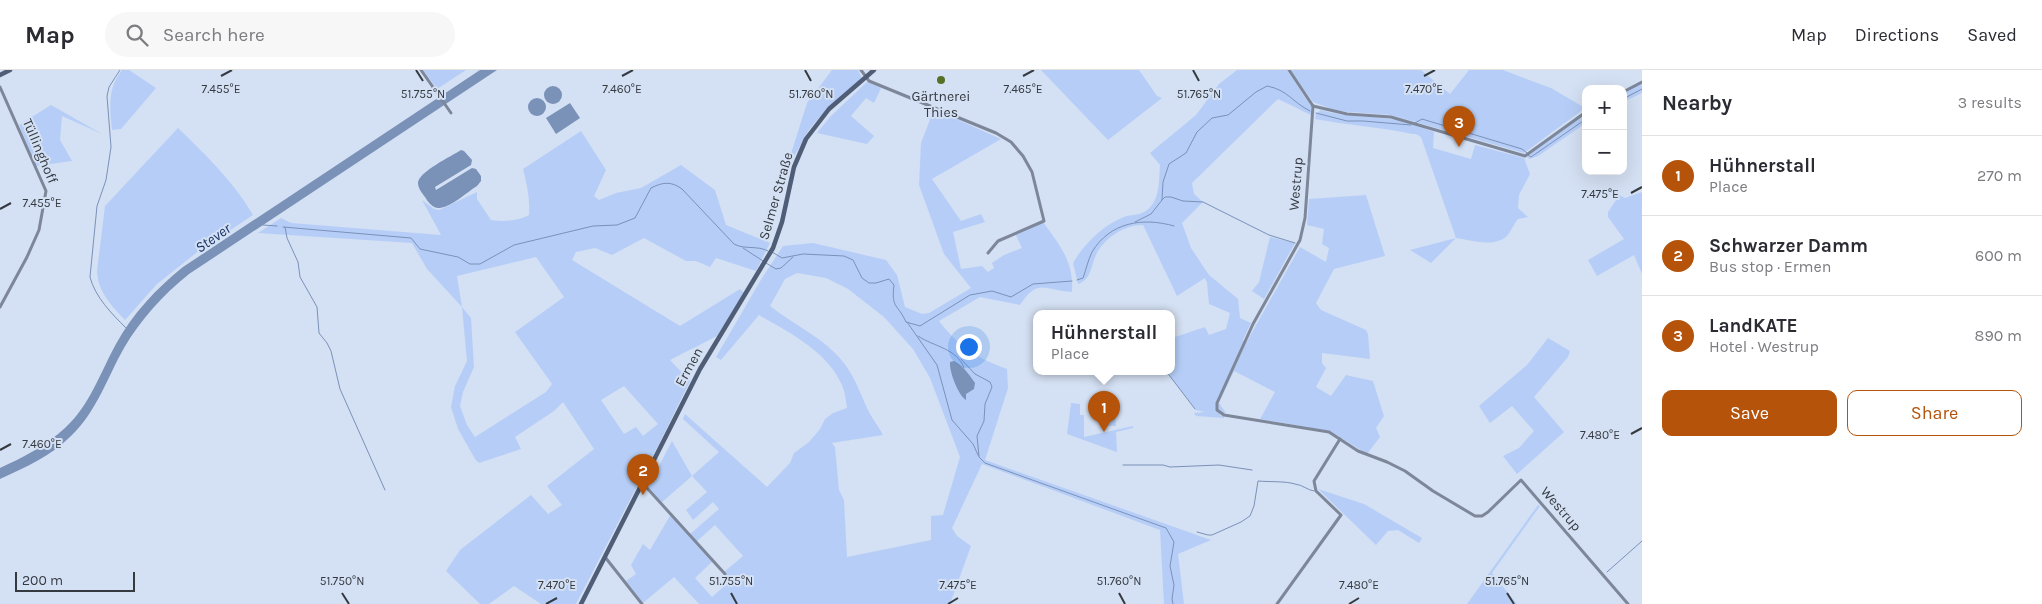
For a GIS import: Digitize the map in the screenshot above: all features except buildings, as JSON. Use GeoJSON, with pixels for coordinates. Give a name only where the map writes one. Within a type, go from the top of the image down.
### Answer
{"type":"FeatureCollection","features":[{"type":"Feature","properties":{"kind":"main road"},"geometry":{"type":"LineString","coordinates":[[0,75],[10,70]]}},
{"type":"Feature","properties":{"kind":"main road","name":"Selmer Straße"},"geometry":{"type":"LineString","coordinates":[[765,263],[773,248],[782,222],[794,167],[806,139],[829,110],[874,70]]}},
{"type":"Feature","properties":{"kind":"main road","name":"Ermen"},"geometry":{"type":"LineString","coordinates":[[581,604],[700,369],[765,263]]}},
{"type":"Feature","properties":{"kind":"street"},"geometry":{"type":"LineString","coordinates":[[421,70],[450,112]]}},
{"type":"Feature","properties":{"kind":"street"},"geometry":{"type":"LineString","coordinates":[[861,70],[869,81],[996,133],[1017,147],[1024,156],[1032,172],[1044,221],[998,241],[988,253]]}},
{"type":"Feature","properties":{"kind":"street"},"geometry":{"type":"LineString","coordinates":[[1289,70],[1313,106],[1347,114],[1390,117],[1525,156],[1582,115]]}},
{"type":"Feature","properties":{"kind":"street"},"geometry":{"type":"LineString","coordinates":[[1627,90],[1642,82]]}},
{"type":"Feature","properties":{"kind":"street","name":"Tüllinghoff"},"geometry":{"type":"LineString","coordinates":[[0,87],[46,191],[39,230],[0,307]]}},
{"type":"Feature","properties":{"kind":"street","name":"Westrup"},"geometry":{"type":"LineString","coordinates":[[1313,106],[1306,208],[1302,235],[1253,324],[1217,410],[1224,415],[1324,430],[1358,451],[1405,471],[1432,492],[1475,516],[1482,516],[1488,512],[1521,480],[1628,604]]}},
{"type":"Feature","properties":{"kind":"street"},"geometry":{"type":"LineString","coordinates":[[1277,604],[1341,515],[1316,491],[1314,481],[1340,439]]}},
{"type":"Feature","properties":{"kind":"street"},"geometry":{"type":"LineString","coordinates":[[641,485],[647,488],[725,574]]}},
{"type":"Feature","properties":{"kind":"street"},"geometry":{"type":"LineString","coordinates":[[604,557],[642,604]]}},
{"type":"Feature","properties":{"kind":"shaded area"},"geometry":{"type":"Polygon","coordinates":[[[122,70],[129,70],[156,88],[121,129],[112,130],[110,106],[112,91],[117,77],[122,70]]]}},
{"type":"Feature","properties":{"kind":"shaded area"},"geometry":{"type":"Polygon","coordinates":[[[423,70],[466,70],[437,89],[423,70]]]}},
{"type":"Feature","properties":{"kind":"shaded area"},"geometry":{"type":"Polygon","coordinates":[[[480,70],[497,70],[179,282],[161,299],[138,327],[124,348],[95,405],[71,436],[47,455],[0,479],[0,468],[42,446],[74,419],[88,399],[116,344],[130,322],[154,293],[173,275],[480,70]]]}},
{"type":"Feature","properties":{"kind":"shaded area"},"geometry":{"type":"Polygon","coordinates":[[[832,70],[858,70],[862,79],[821,116],[809,130],[795,155],[788,163],[807,103],[832,70]]]}},
{"type":"Feature","properties":{"kind":"shaded area"},"geometry":{"type":"Polygon","coordinates":[[[1041,70],[1139,70],[1157,96],[1162,98],[1108,140],[1041,70]]]}},
{"type":"Feature","properties":{"kind":"shaded area"},"geometry":{"type":"Polygon","coordinates":[[[1237,70],[1287,70],[1311,106],[1311,115],[1278,99],[1192,183],[1194,194],[1203,202],[1182,223],[1191,248],[1209,275],[1238,299],[1240,318],[1251,323],[1243,340],[1246,343],[1300,247],[1326,262],[1329,248],[1322,244],[1324,229],[1307,225],[1309,199],[1366,195],[1385,256],[1334,269],[1316,303],[1321,310],[1366,330],[1370,359],[1322,353],[1322,363],[1326,368],[1316,387],[1331,396],[1346,375],[1373,381],[1384,416],[1376,428],[1380,437],[1367,454],[1330,431],[1260,419],[1275,392],[1234,371],[1219,403],[1226,413],[1219,415],[1224,416],[1224,418],[1196,416],[1194,413],[1205,412],[1196,410],[1169,375],[1175,375],[1175,337],[1205,327],[1209,335],[1226,329],[1230,313],[1209,304],[1205,278],[1177,296],[1143,225],[1129,227],[1109,238],[1096,255],[1086,279],[1078,284],[1073,263],[1088,242],[1116,220],[1145,212],[1154,202],[1158,187],[1160,165],[1150,153],[1196,115],[1219,84],[1237,70]]]}},
{"type":"Feature","properties":{"kind":"shaded area"},"geometry":{"type":"Polygon","coordinates":[[[1290,70],[1421,70],[1450,94],[1469,70],[1503,70],[1551,88],[1582,106],[1582,110],[1524,153],[1391,115],[1337,111],[1313,102],[1290,70]]]}},
{"type":"Feature","properties":{"kind":"shaded area"},"geometry":{"type":"Polygon","coordinates":[[[867,82],[881,88],[874,103],[866,98],[851,116],[874,136],[867,144],[817,133],[830,117],[867,82]]]}},
{"type":"Feature","properties":{"kind":"shaded area"},"geometry":{"type":"Polygon","coordinates":[[[1642,83],[1642,93],[1627,100],[1627,91],[1642,83]]]}},
{"type":"Feature","properties":{"kind":"shaded area"},"geometry":{"type":"Polygon","coordinates":[[[553,86],[559,89],[562,95],[559,101],[553,104],[547,101],[544,95],[547,89],[553,86]]]}},
{"type":"Feature","properties":{"kind":"shaded area"},"geometry":{"type":"Polygon","coordinates":[[[537,98],[543,101],[546,107],[543,113],[537,116],[531,113],[528,107],[531,101],[537,98]]]}},
{"type":"Feature","properties":{"kind":"shaded area"},"geometry":{"type":"Polygon","coordinates":[[[570,103],[580,118],[556,134],[546,118],[570,103]]]}},
{"type":"Feature","properties":{"kind":"shaded area"},"geometry":{"type":"Polygon","coordinates":[[[51,105],[102,134],[62,116],[60,140],[72,161],[36,166],[19,125],[51,105]]]}},
{"type":"Feature","properties":{"kind":"shaded area"},"geometry":{"type":"Polygon","coordinates":[[[934,109],[1001,139],[932,179],[961,221],[981,214],[985,222],[953,232],[961,269],[982,266],[988,272],[994,268],[992,263],[1004,255],[1022,248],[1015,233],[1043,222],[1065,254],[1071,271],[1072,292],[1037,288],[1020,305],[980,297],[939,321],[953,338],[977,356],[1007,369],[1008,388],[985,460],[1211,540],[1178,554],[1184,604],[1164,604],[1160,530],[982,464],[952,528],[957,536],[971,546],[950,604],[699,604],[674,577],[643,603],[626,581],[636,574],[631,565],[643,544],[650,550],[671,514],[690,534],[719,509],[713,502],[693,520],[686,510],[707,492],[692,476],[719,452],[683,419],[685,414],[767,487],[790,463],[794,453],[809,442],[820,429],[825,419],[833,413],[847,408],[842,385],[836,373],[827,363],[806,344],[783,328],[759,315],[721,360],[716,357],[783,246],[813,243],[886,260],[897,275],[905,307],[922,314],[929,313],[971,288],[944,254],[919,185],[921,143],[934,109]],[[797,273],[785,279],[770,306],[820,340],[835,353],[851,374],[869,412],[883,435],[832,443],[835,447],[839,490],[844,500],[847,557],[931,540],[931,516],[943,515],[960,457],[930,378],[913,349],[884,317],[848,289],[826,278],[797,273]],[[715,525],[696,542],[713,561],[695,578],[712,597],[729,582],[723,573],[743,556],[715,525]]]}},
{"type":"Feature","properties":{"kind":"shaded area"},"geometry":{"type":"Polygon","coordinates":[[[1321,110],[1346,115],[1390,119],[1412,124],[1434,132],[1433,148],[1471,159],[1475,145],[1524,158],[1530,174],[1519,195],[1518,208],[1528,217],[1518,219],[1507,236],[1496,242],[1456,238],[1421,137],[1416,134],[1315,119],[1316,114],[1321,110]]]}},
{"type":"Feature","properties":{"kind":"shaded area"},"geometry":{"type":"Polygon","coordinates":[[[1582,116],[1582,126],[1538,156],[1529,159],[1527,156],[1582,116]]]}},
{"type":"Feature","properties":{"kind":"shaded area"},"geometry":{"type":"Polygon","coordinates":[[[178,128],[209,158],[228,180],[253,215],[196,253],[157,284],[125,320],[106,298],[98,279],[97,271],[105,206],[178,128]]]}},
{"type":"Feature","properties":{"kind":"shaded area"},"geometry":{"type":"Polygon","coordinates":[[[581,131],[606,170],[594,196],[599,200],[616,193],[641,188],[681,165],[715,190],[726,225],[770,243],[756,271],[716,258],[710,267],[696,261],[686,261],[644,238],[612,255],[595,248],[576,252],[572,260],[680,326],[740,289],[744,293],[717,336],[670,360],[690,381],[576,604],[541,604],[514,586],[489,604],[480,604],[446,571],[460,550],[531,495],[548,514],[562,505],[547,486],[594,449],[563,402],[554,411],[515,437],[521,449],[479,463],[458,429],[451,407],[455,386],[467,361],[462,307],[427,269],[412,243],[258,233],[281,218],[291,223],[441,235],[422,200],[434,209],[439,210],[477,192],[477,199],[491,220],[520,219],[529,215],[528,192],[523,169],[581,131]],[[536,257],[457,276],[462,307],[471,318],[474,367],[463,392],[460,406],[467,425],[475,437],[546,392],[552,384],[515,332],[564,297],[536,257]],[[624,386],[601,400],[624,434],[636,427],[643,436],[658,424],[624,386]]]}},
{"type":"Feature","properties":{"kind":"shaded area"},"geometry":{"type":"Polygon","coordinates":[[[461,150],[472,160],[471,165],[435,187],[436,190],[472,168],[476,169],[481,176],[481,181],[455,202],[445,207],[435,207],[429,203],[420,190],[419,179],[429,169],[461,150]]]}},
{"type":"Feature","properties":{"kind":"shaded area"},"geometry":{"type":"Polygon","coordinates":[[[1642,192],[1642,274],[1634,255],[1597,276],[1588,260],[1624,239],[1608,217],[1608,212],[1618,197],[1617,194],[1625,198],[1642,192]]]}},
{"type":"Feature","properties":{"kind":"shaded area"},"geometry":{"type":"Polygon","coordinates":[[[1270,237],[1295,243],[1264,299],[1252,291],[1259,282],[1270,237]]]}},
{"type":"Feature","properties":{"kind":"shaded area"},"geometry":{"type":"Polygon","coordinates":[[[1456,238],[1431,263],[1410,250],[1456,238]]]}},
{"type":"Feature","properties":{"kind":"shaded area"},"geometry":{"type":"Polygon","coordinates":[[[1548,338],[1570,351],[1568,357],[1534,397],[1564,432],[1517,474],[1503,456],[1519,448],[1534,431],[1512,406],[1490,423],[1479,406],[1527,365],[1548,338]]]}},
{"type":"Feature","properties":{"kind":"shaded area"},"geometry":{"type":"Polygon","coordinates":[[[954,361],[966,370],[975,383],[974,389],[966,394],[966,400],[957,388],[953,377],[950,362],[954,361]]]}},
{"type":"Feature","properties":{"kind":"shaded area"},"geometry":{"type":"Polygon","coordinates":[[[1071,403],[1080,404],[1080,415],[1084,415],[1084,437],[1133,426],[1133,428],[1116,432],[1117,452],[1067,434],[1071,403]]]}},
{"type":"Feature","properties":{"kind":"shaded area"},"geometry":{"type":"Polygon","coordinates":[[[1100,408],[1115,411],[1116,426],[1102,426],[1100,408]]]}},
{"type":"Feature","properties":{"kind":"shaded area"},"geometry":{"type":"Polygon","coordinates":[[[672,441],[692,476],[661,503],[648,487],[672,441]]]}},
{"type":"Feature","properties":{"kind":"shaded area"},"geometry":{"type":"Polygon","coordinates":[[[1318,489],[1364,504],[1422,538],[1419,543],[1398,530],[1388,531],[1376,545],[1318,489]]]}},
{"type":"Feature","properties":{"kind":"shaded area"},"geometry":{"type":"Polygon","coordinates":[[[1538,505],[1540,506],[1492,573],[1517,604],[1467,604],[1538,505]]]}},
{"type":"Feature","properties":{"kind":"waterway"},"geometry":{"type":"LineString","coordinates":[[120,70],[109,87],[107,96],[111,147],[106,180],[97,206],[90,277],[100,298],[126,328]]}},
{"type":"Feature","properties":{"kind":"waterway"},"geometry":{"type":"LineString","coordinates":[[1135,222],[1151,214],[1162,200],[1163,182],[1169,164],[1186,153],[1197,132],[1212,118],[1228,115],[1256,92],[1267,86],[1280,90],[1310,111]]}},
{"type":"Feature","properties":{"kind":"waterway"},"geometry":{"type":"LineString","coordinates":[[1627,97],[1642,89]]}},
{"type":"Feature","properties":{"kind":"waterway"},"geometry":{"type":"LineString","coordinates":[[1316,113],[1347,121],[1411,125]]}},
{"type":"Feature","properties":{"kind":"waterway"},"geometry":{"type":"LineString","coordinates":[[1415,123],[1422,119],[1522,149],[1527,153]]}},
{"type":"Feature","properties":{"kind":"waterway"},"geometry":{"type":"LineString","coordinates":[[1528,155],[1531,157],[1582,122]]}},
{"type":"Feature","properties":{"kind":"waterway"},"geometry":{"type":"LineString","coordinates":[[283,227],[411,238],[420,249],[458,257],[470,264],[480,264],[514,245],[593,226],[617,225],[635,218],[651,188],[667,183],[682,189],[734,244],[768,251]]}},
{"type":"Feature","properties":{"kind":"waterway"},"geometry":{"type":"LineString","coordinates":[[1162,200],[1165,197],[1171,197],[1183,201],[1203,202],[1269,235],[1295,243]]}},
{"type":"Feature","properties":{"kind":"waterway"},"geometry":{"type":"LineString","coordinates":[[1077,280],[1083,278],[1092,252],[1099,242],[1118,228],[1139,222],[1162,223],[1174,226]]}},
{"type":"Feature","properties":{"kind":"waterway"},"geometry":{"type":"LineString","coordinates":[[263,225],[277,226]]}},
{"type":"Feature","properties":{"kind":"waterway"},"geometry":{"type":"LineString","coordinates":[[285,227],[287,238],[298,262],[300,277],[317,307],[319,333],[331,351],[340,389],[385,490]]}},
{"type":"Feature","properties":{"kind":"waterway"},"geometry":{"type":"LineString","coordinates":[[743,248],[763,261]]}},
{"type":"Feature","properties":{"kind":"waterway"},"geometry":{"type":"LineString","coordinates":[[772,252],[782,258],[803,254],[844,256],[853,260],[862,278],[869,283],[889,279],[894,285],[894,303],[906,322],[920,326],[970,295],[992,291],[1011,297],[1033,284],[1072,281]]}},
{"type":"Feature","properties":{"kind":"waterway"},"geometry":{"type":"LineString","coordinates":[[766,263],[776,269],[781,268],[793,257]]}},
{"type":"Feature","properties":{"kind":"waterway"},"geometry":{"type":"LineString","coordinates":[[907,322],[937,365],[952,420],[973,444],[979,457],[985,463],[1166,528],[1174,542],[1170,566],[1174,585],[1173,604]]}},
{"type":"Feature","properties":{"kind":"waterway"},"geometry":{"type":"LineString","coordinates":[[918,336],[951,352],[961,361],[964,368]]}},
{"type":"Feature","properties":{"kind":"waterway"},"geometry":{"type":"LineString","coordinates":[[961,359],[975,374],[990,382],[992,387],[985,404],[984,421],[977,436],[979,456]]}},
{"type":"Feature","properties":{"kind":"waterway"},"geometry":{"type":"LineString","coordinates":[[1169,375],[1195,409]]}},
{"type":"Feature","properties":{"kind":"waterway"},"geometry":{"type":"LineString","coordinates":[[1123,465],[1163,465],[1170,467],[1219,465],[1252,470]]}},
{"type":"Feature","properties":{"kind":"waterway"},"geometry":{"type":"LineString","coordinates":[[1197,532],[1212,535],[1250,516],[1254,506],[1258,481],[1291,483],[1314,491]]}},
{"type":"Feature","properties":{"kind":"waterway"},"geometry":{"type":"LineString","coordinates":[[1607,572],[1642,541]]}},
{"type":"Feature","properties":{"kind":"place","name":"Gärtnerei Thies"},"geometry":{"type":"Point","coordinates":[941,80]}},
{"type":"Feature","properties":{"kind":"place","name":"LandKATE"},"geometry":{"type":"Point","coordinates":[1459,147]}},
{"type":"Feature","properties":{"kind":"place","name":"Hühnerstall"},"geometry":{"type":"Point","coordinates":[1104,432]}},
{"type":"Feature","properties":{"kind":"place","name":"Schwarzer Damm"},"geometry":{"type":"Point","coordinates":[643,495]}},
{"type":"Feature","properties":{"kind":"water label","name":"Stever"},"geometry":{"type":"Point","coordinates":[213,238]}}]}
